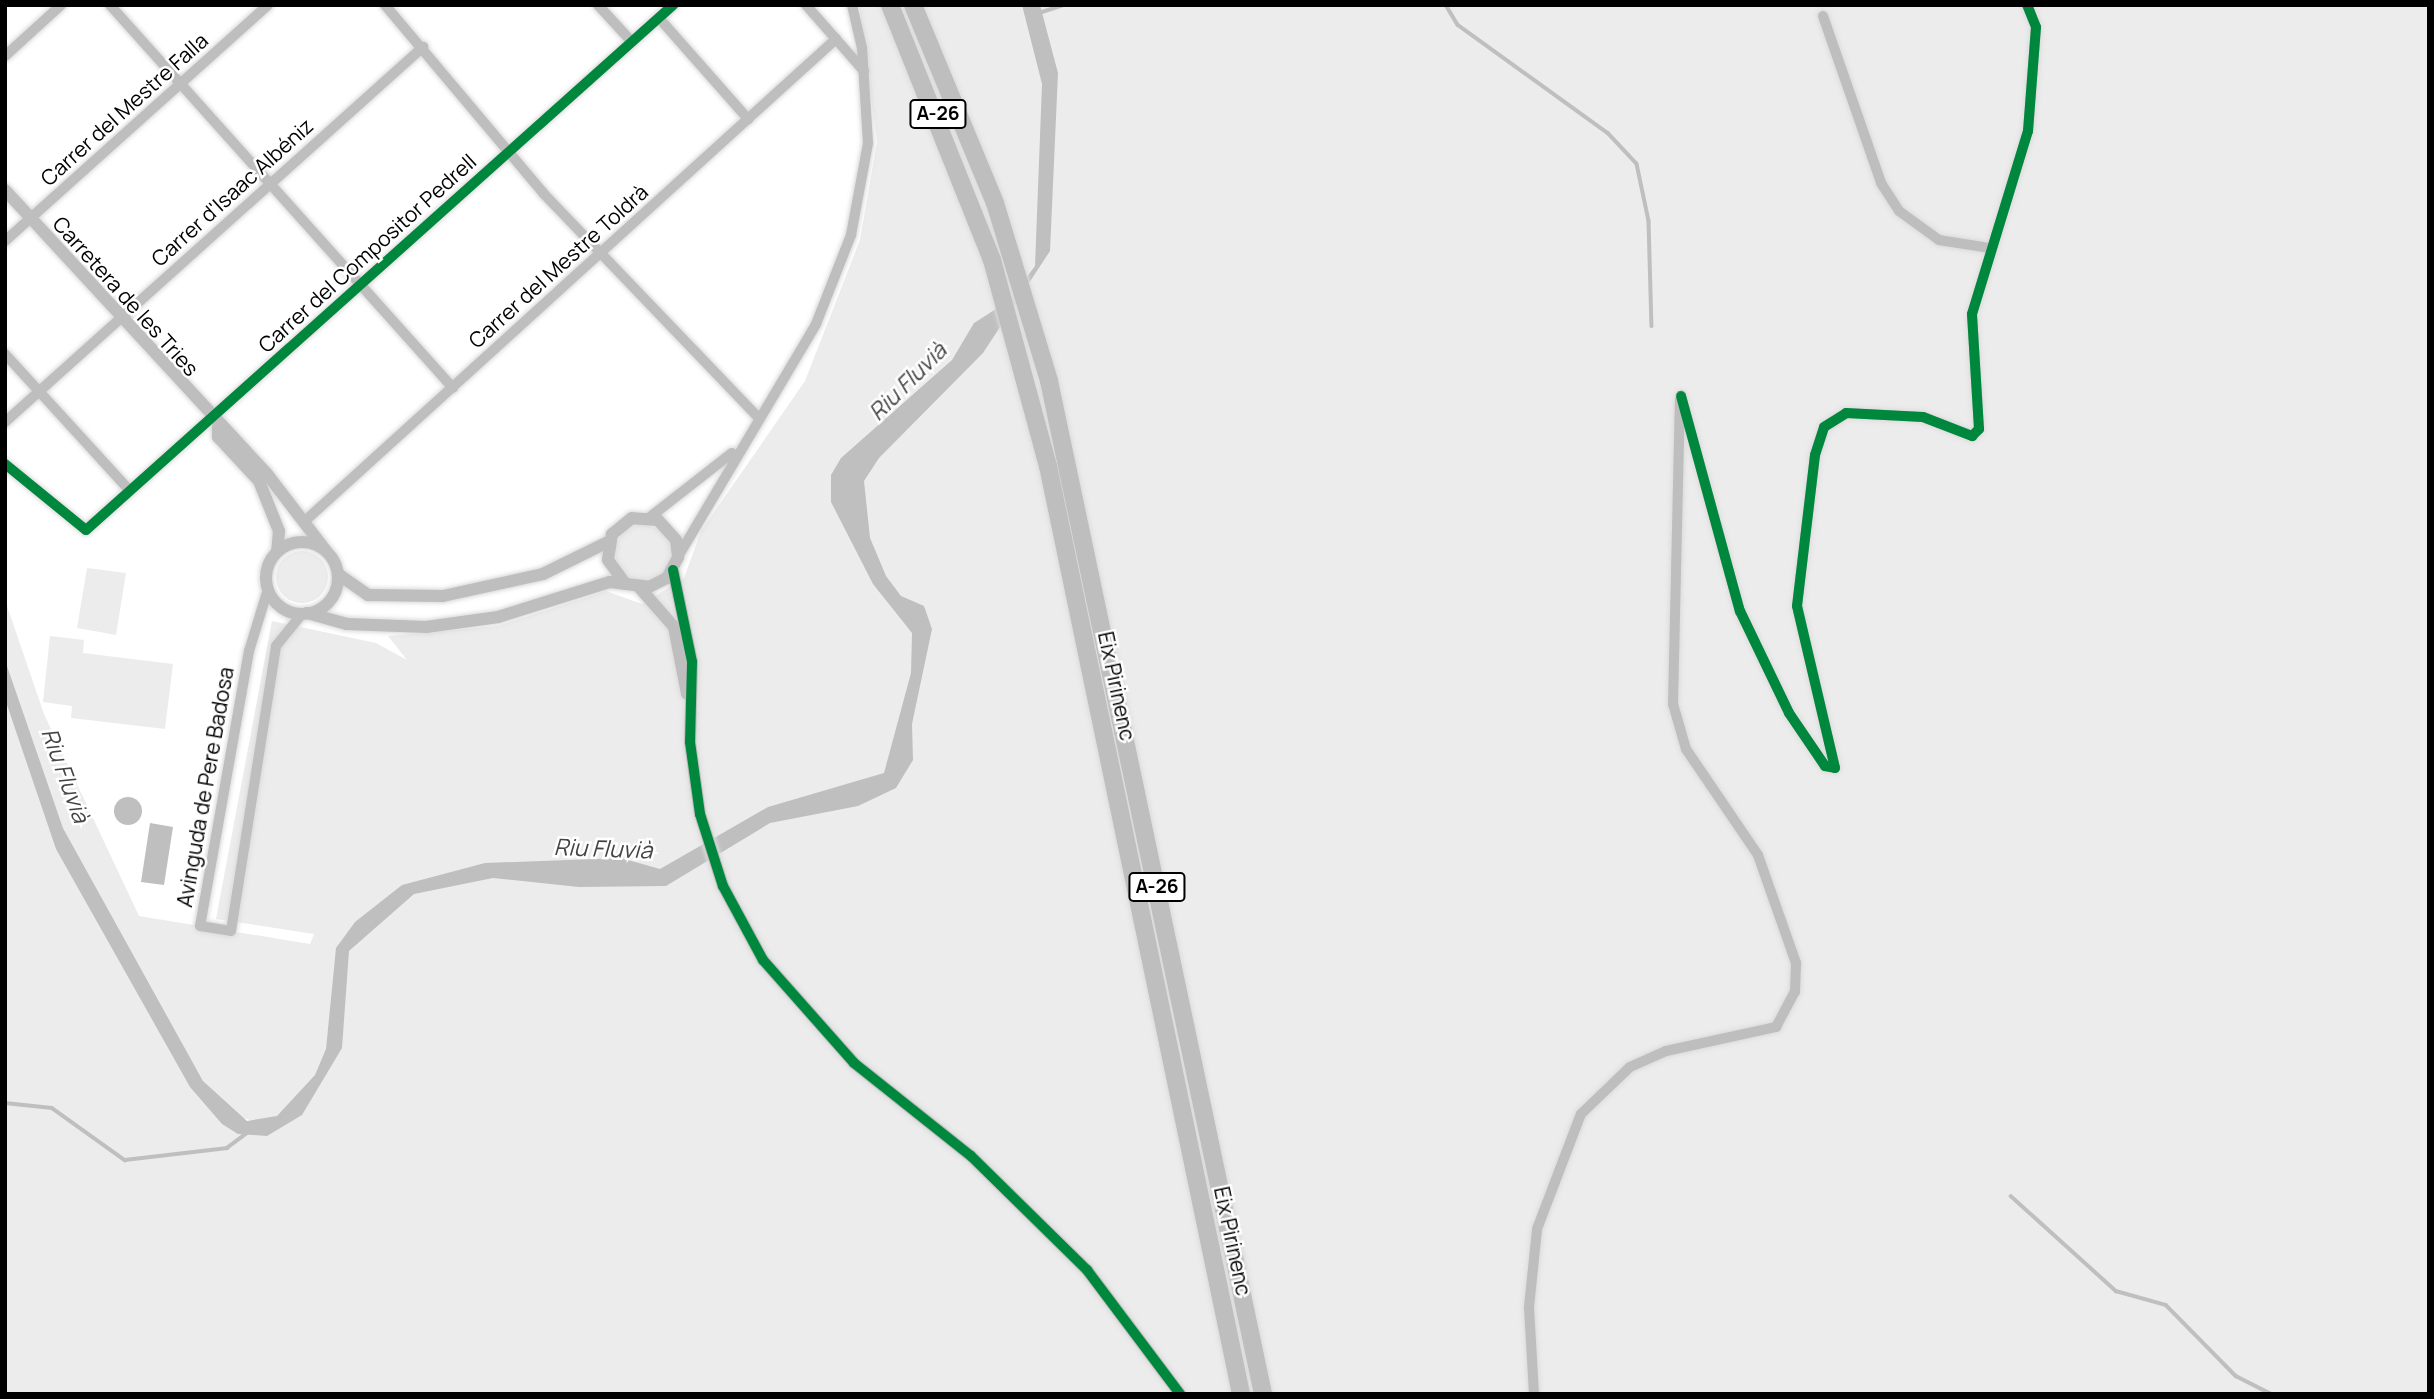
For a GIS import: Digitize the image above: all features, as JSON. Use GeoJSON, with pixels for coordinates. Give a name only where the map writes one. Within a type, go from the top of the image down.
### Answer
{"type":"FeatureCollection","features":[{"type":"Feature","properties":{"kind":"highway","name":"Eix Pirinenc"},"geometry":{"type":"LineString","coordinates":[[890,5],[980,224],[1032,403],[1241,1394]]}},
{"type":"Feature","properties":{"kind":"highway","name":"Eix Pirinenc"},"geometry":{"type":"LineString","coordinates":[[913,5],[995,203],[1049,381],[1263,1394]]}},
{"type":"Feature","properties":{"kind":"street"},"geometry":{"type":"LineString","coordinates":[[5,56],[61,5]]}},
{"type":"Feature","properties":{"kind":"street"},"geometry":{"type":"LineString","coordinates":[[110,5],[453,388]]}},
{"type":"Feature","properties":{"kind":"street","name":"Carrer del Mestre Falla"},"geometry":{"type":"LineString","coordinates":[[5,241],[268,5]]}},
{"type":"Feature","properties":{"kind":"street"},"geometry":{"type":"LineString","coordinates":[[385,5],[599,254],[639,287],[759,418]]}},
{"type":"Feature","properties":{"kind":"street"},"geometry":{"type":"LineString","coordinates":[[598,5],[632,42]]}},
{"type":"Feature","properties":{"kind":"street","name":"Carrer del Compositor Pedrell"},"geometry":{"type":"LineString","coordinates":[[5,464],[86,530],[214,423],[361,285],[673,5]]}},
{"type":"Feature","properties":{"kind":"street"},"geometry":{"type":"LineString","coordinates":[[806,5],[864,71]]}},
{"type":"Feature","properties":{"kind":"street"},"geometry":{"type":"LineString","coordinates":[[608,542],[611,569],[624,582],[639,587],[659,584],[673,570],[736,451],[816,324],[851,235],[868,143],[864,71],[852,5]]}},
{"type":"Feature","properties":{"kind":"street"},"geometry":{"type":"LineString","coordinates":[[1534,1394],[1529,1307],[1538,1228],[1581,1114],[1630,1068],[1667,1051],[1776,1027],[1795,992],[1796,963],[1758,855],[1686,749],[1674,704],[1672,554],[1681,396],[1740,611],[1789,713],[1825,766],[1835,768],[1797,606],[1815,455],[1824,427],[1846,413],[1923,417],[1972,436],[1979,429],[1970,336],[1990,247],[2028,131],[2036,27],[2027,5]]}},
{"type":"Feature","properties":{"kind":"street"},"geometry":{"type":"LineString","coordinates":[[1823,16],[1881,183],[1899,211],[1939,240],[1990,247]]}},
{"type":"Feature","properties":{"kind":"street"},"geometry":{"type":"LineString","coordinates":[[659,18],[748,119]]}},
{"type":"Feature","properties":{"kind":"street","name":"Carrer del Mestre Toldrà"},"geometry":{"type":"LineString","coordinates":[[306,520],[836,39]]}},
{"type":"Feature","properties":{"kind":"street","name":"Carrer d'Isaac Albéniz"},"geometry":{"type":"LineString","coordinates":[[5,422],[423,47]]}},
{"type":"Feature","properties":{"kind":"street","name":"Carretera de les Tries"},"geometry":{"type":"LineString","coordinates":[[5,190],[214,423],[306,520],[326,551]]}},
{"type":"Feature","properties":{"kind":"street"},"geometry":{"type":"LineString","coordinates":[[5,354],[130,491]]}},
{"type":"Feature","properties":{"kind":"street","name":"Carretera de les Tries"},"geometry":{"type":"LineString","coordinates":[[214,423],[218,437],[259,481],[278,531],[277,552]]}},
{"type":"Feature","properties":{"kind":"street"},"geometry":{"type":"LineString","coordinates":[[624,582],[498,617],[426,627],[347,624],[285,609],[268,589],[268,565],[277,552],[297,542],[326,551],[338,574],[360,592],[379,597],[443,596],[543,573],[608,542],[624,522],[650,517],[736,451]]}},
{"type":"Feature","properties":{"kind":"street"},"geometry":{"type":"LineString","coordinates":[[650,517],[671,532],[678,557]]}},
{"type":"Feature","properties":{"kind":"street"},"geometry":{"type":"LineString","coordinates":[[673,570],[692,662],[692,756],[706,839],[763,961],[854,1063],[971,1156],[1079,1262],[1180,1394]]}},
{"type":"Feature","properties":{"kind":"street"},"geometry":{"type":"LineString","coordinates":[[304,614],[331,600],[338,574]]}},
{"type":"Feature","properties":{"kind":"street"},"geometry":{"type":"LineString","coordinates":[[639,587],[674,627],[690,705]]}},
{"type":"Feature","properties":{"kind":"street","name":"Avinguda de Pere Badosa"},"geometry":{"type":"LineString","coordinates":[[268,589],[249,651],[200,926],[231,931],[276,646],[304,614]]}},
{"type":"Feature","properties":{"kind":"shaded area"},"geometry":{"type":"Polygon","coordinates":[[[859,5],[2429,5],[2429,1394],[5,1394],[5,684],[64,862],[153,1021],[222,1124],[257,1122],[236,1116],[203,1081],[63,828],[5,660],[5,600],[44,714],[139,916],[310,944],[314,934],[216,919],[272,621],[376,643],[407,660],[388,636],[498,626],[606,591],[642,604],[684,578],[701,531],[805,381],[860,240],[877,142],[859,5]]]}},
{"type":"Feature","properties":{"kind":"shaded area"},"geometry":{"type":"Polygon","coordinates":[[[1022,5],[1040,5],[1058,73],[1050,251],[983,353],[879,458],[864,481],[870,538],[886,576],[901,596],[924,606],[932,629],[912,724],[913,760],[896,788],[858,806],[770,823],[666,886],[579,887],[493,878],[414,894],[349,951],[342,1048],[302,1115],[267,1136],[238,1134],[222,1124],[190,1087],[56,849],[5,699],[5,660],[63,828],[203,1081],[247,1121],[277,1116],[315,1075],[326,1049],[336,948],[355,922],[402,885],[485,863],[621,858],[660,869],[768,807],[884,773],[911,673],[912,633],[873,584],[831,502],[831,475],[841,458],[952,360],[974,323],[1010,300],[1035,266],[1042,84],[1022,5]]]}},
{"type":"Feature","properties":{"kind":"shaded area"},"geometry":{"type":"Polygon","coordinates":[[[643,525],[663,533],[671,553],[663,573],[643,581],[623,573],[615,553],[623,533],[643,525]]]}},
{"type":"Feature","properties":{"kind":"shaded area"},"geometry":{"type":"Polygon","coordinates":[[[302,551],[321,558],[328,577],[321,596],[302,603],[283,596],[276,577],[283,558],[302,551]]]}},
{"type":"Feature","properties":{"kind":"shaded area"},"geometry":{"type":"Polygon","coordinates":[[[87,568],[126,573],[116,635],[77,628],[87,568]]]}},
{"type":"Feature","properties":{"kind":"shaded area"},"geometry":{"type":"Polygon","coordinates":[[[50,636],[84,640],[83,653],[173,664],[165,729],[71,718],[72,706],[43,702],[50,636]]]}},
{"type":"Feature","properties":{"kind":"shaded area"},"geometry":{"type":"Polygon","coordinates":[[[128,797],[138,801],[142,811],[138,821],[128,825],[118,821],[114,811],[118,801],[128,797]]]}},
{"type":"Feature","properties":{"kind":"shaded area"},"geometry":{"type":"Polygon","coordinates":[[[150,823],[173,827],[164,885],[141,882],[150,823]]]}},
{"type":"Feature","properties":{"kind":"waterway"},"geometry":{"type":"LineString","coordinates":[[1039,13],[1064,5]]}},
{"type":"Feature","properties":{"kind":"waterway"},"geometry":{"type":"LineString","coordinates":[[1446,5],[1458,25],[1608,133],[1637,164],[1649,221],[1652,326]]}},
{"type":"Feature","properties":{"kind":"waterway"},"geometry":{"type":"LineString","coordinates":[[5,1103],[52,1108],[125,1160],[227,1148],[247,1133]]}},
{"type":"Feature","properties":{"kind":"waterway"},"geometry":{"type":"LineString","coordinates":[[2011,1196],[2116,1291],[2166,1305],[2236,1376],[2271,1394]]}},
{"type":"Feature","properties":{"kind":"cycle path"},"geometry":{"type":"LineString","coordinates":[[5,464],[86,530],[673,5]]}},
{"type":"Feature","properties":{"kind":"cycle path"},"geometry":{"type":"LineString","coordinates":[[1681,396],[1740,611],[1789,713],[1825,766],[1835,768],[1797,606],[1815,455],[1824,427],[1846,413],[1923,417],[1972,436],[1979,429],[1972,314],[2028,131],[2036,27],[2027,5]]}},
{"type":"Feature","properties":{"kind":"cycle path"},"geometry":{"type":"LineString","coordinates":[[673,570],[692,662],[690,742],[700,814],[723,886],[763,960],[854,1063],[971,1156],[1087,1270],[1180,1394]]}},
{"type":"Feature","properties":{"kind":"water label","name":"Riu Fluvià"},"geometry":{"type":"Point","coordinates":[907,381]}},
{"type":"Feature","properties":{"kind":"water label","name":"Riu Fluvià"},"geometry":{"type":"Point","coordinates":[66,775]}},
{"type":"Feature","properties":{"kind":"water label","name":"Riu Fluvià"},"geometry":{"type":"Point","coordinates":[603,848]}}]}
